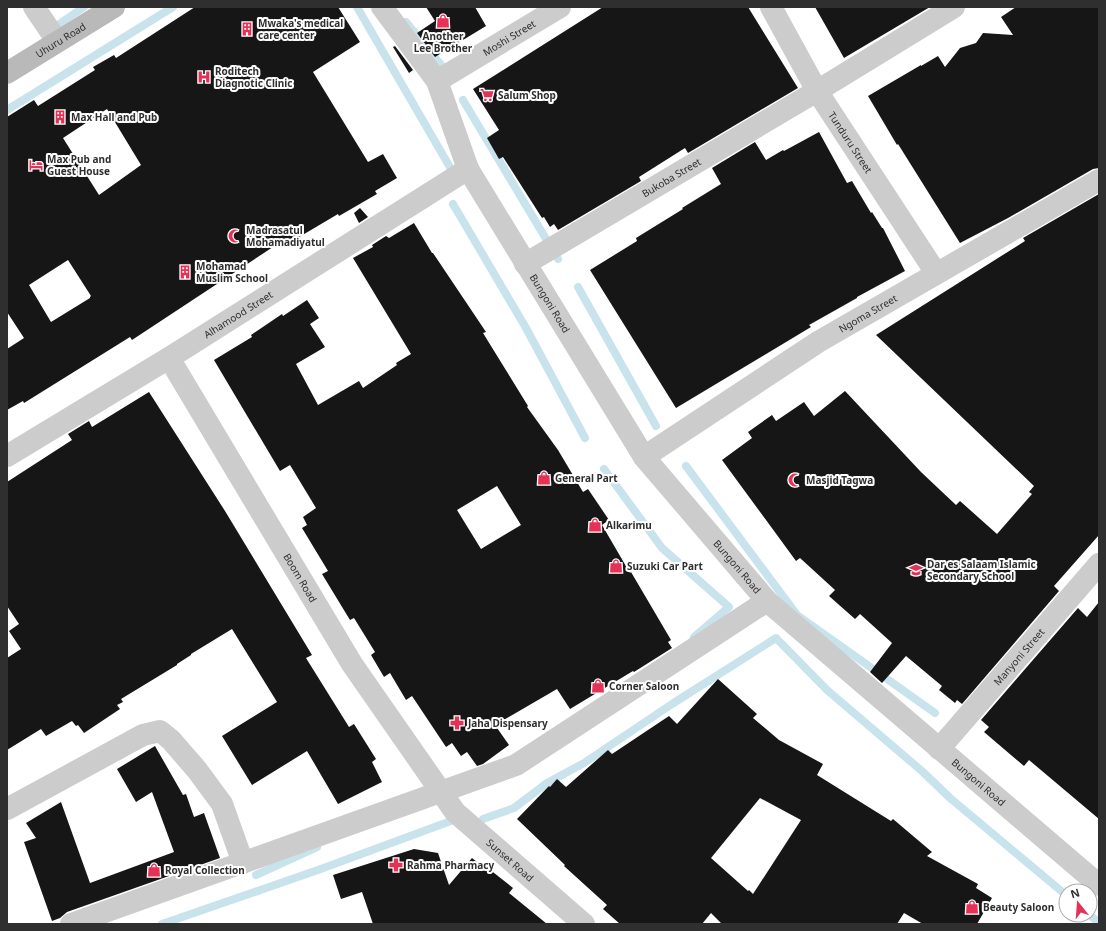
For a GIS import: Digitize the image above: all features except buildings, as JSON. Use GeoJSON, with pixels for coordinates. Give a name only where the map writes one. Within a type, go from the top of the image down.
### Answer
{"type":"FeatureCollection","features":[{"type":"Feature","properties":{"kind":"main road","name":"Uhuru Road"},"geometry":{"type":"LineString","coordinates":[[7,73],[114,7]]}},
{"type":"Feature","properties":{"kind":"street"},"geometry":{"type":"LineString","coordinates":[[34,7],[57,41]]}},
{"type":"Feature","properties":{"kind":"street","name":"Bungoni Road"},"geometry":{"type":"LineString","coordinates":[[382,7],[437,81],[468,169],[644,457],[767,601],[1099,885]]}},
{"type":"Feature","properties":{"kind":"street","name":"Moshi Street"},"geometry":{"type":"LineString","coordinates":[[437,81],[560,7]]}},
{"type":"Feature","properties":{"kind":"street","name":"Tunduru Street"},"geometry":{"type":"LineString","coordinates":[[770,7],[817,91],[936,273]]}},
{"type":"Feature","properties":{"kind":"street","name":"Bukoba Street"},"geometry":{"type":"LineString","coordinates":[[525,264],[817,91],[954,7]]}},
{"type":"Feature","properties":{"kind":"street","name":"Alhamood Street"},"geometry":{"type":"LineString","coordinates":[[7,456],[169,358],[468,169]]}},
{"type":"Feature","properties":{"kind":"street","name":"Ngoma Street"},"geometry":{"type":"LineString","coordinates":[[644,457],[818,342],[1099,180]]}},
{"type":"Feature","properties":{"kind":"street","name":"Boom Road"},"geometry":{"type":"LineString","coordinates":[[169,358],[352,664],[441,792]]}},
{"type":"Feature","properties":{"kind":"street","name":"Manyoni Street"},"geometry":{"type":"LineString","coordinates":[[940,749],[1099,564]]}},
{"type":"Feature","properties":{"kind":"street"},"geometry":{"type":"LineString","coordinates":[[71,924],[117,917],[243,863],[516,765],[767,601]]}},
{"type":"Feature","properties":{"kind":"street"},"geometry":{"type":"LineString","coordinates":[[7,809],[143,735],[160,731],[171,740],[197,770],[222,804],[243,863]]}},
{"type":"Feature","properties":{"kind":"street","name":"Sunset Road"},"geometry":{"type":"LineString","coordinates":[[441,792],[455,812],[584,924]]}},
{"type":"Feature","properties":{"kind":"waterway"},"geometry":{"type":"LineString","coordinates":[[51,27],[52,29],[84,7]]}},
{"type":"Feature","properties":{"kind":"waterway"},"geometry":{"type":"LineString","coordinates":[[7,110],[173,7]]}},
{"type":"Feature","properties":{"kind":"waterway"},"geometry":{"type":"LineString","coordinates":[[357,7],[451,169]]}},
{"type":"Feature","properties":{"kind":"waterway"},"geometry":{"type":"LineString","coordinates":[[406,22],[446,71]]}},
{"type":"Feature","properties":{"kind":"waterway"},"geometry":{"type":"LineString","coordinates":[[463,100],[558,259]]}},
{"type":"Feature","properties":{"kind":"waterway"},"geometry":{"type":"LineString","coordinates":[[453,204],[526,328],[585,438]]}},
{"type":"Feature","properties":{"kind":"waterway"},"geometry":{"type":"LineString","coordinates":[[578,287],[656,426]]}},
{"type":"Feature","properties":{"kind":"waterway"},"geometry":{"type":"LineString","coordinates":[[686,466],[797,615],[935,713]]}},
{"type":"Feature","properties":{"kind":"waterway"},"geometry":{"type":"LineString","coordinates":[[604,469],[662,548],[729,607],[694,637]]}},
{"type":"Feature","properties":{"kind":"waterway"},"geometry":{"type":"LineString","coordinates":[[483,819],[514,808],[547,783],[584,763],[672,704],[776,638],[827,690],[923,772],[950,798],[1058,888]]}},
{"type":"Feature","properties":{"kind":"waterway"},"geometry":{"type":"LineString","coordinates":[[162,924],[318,870],[459,818]]}},
{"type":"Feature","properties":{"kind":"waterway"},"geometry":{"type":"LineString","coordinates":[[256,875],[317,847]]}},
{"type":"Feature","properties":{"kind":"place","name":"Another Lee Brother"},"geometry":{"type":"Point","coordinates":[443,21]}},
{"type":"Feature","properties":{"kind":"place","name":"Mwaka's medical care center"},"geometry":{"type":"Point","coordinates":[247,29]}},
{"type":"Feature","properties":{"kind":"place","name":"Roditech Diagnotic Clinic"},"geometry":{"type":"Point","coordinates":[204,77]}},
{"type":"Feature","properties":{"kind":"place","name":"Salum Shop"},"geometry":{"type":"Point","coordinates":[487,95]}},
{"type":"Feature","properties":{"kind":"place","name":"Max Hall and Pub"},"geometry":{"type":"Point","coordinates":[60,117]}},
{"type":"Feature","properties":{"kind":"place","name":"Max Pub and Guest House"},"geometry":{"type":"Point","coordinates":[36,165]}},
{"type":"Feature","properties":{"kind":"place","name":"Madrasatul Mohamadiyatul"},"geometry":{"type":"Point","coordinates":[235,236]}},
{"type":"Feature","properties":{"kind":"place","name":"Mohamad Muslim School"},"geometry":{"type":"Point","coordinates":[185,272]}},
{"type":"Feature","properties":{"kind":"place","name":"General Part"},"geometry":{"type":"Point","coordinates":[544,478]}},
{"type":"Feature","properties":{"kind":"place","name":"Masjid Tagwa"},"geometry":{"type":"Point","coordinates":[795,480]}},
{"type":"Feature","properties":{"kind":"place","name":"Alkarimu"},"geometry":{"type":"Point","coordinates":[595,525]}},
{"type":"Feature","properties":{"kind":"place","name":"Suzuki Car Part"},"geometry":{"type":"Point","coordinates":[616,566]}},
{"type":"Feature","properties":{"kind":"place","name":"Dar es Salaam Islamic Secondary School"},"geometry":{"type":"Point","coordinates":[916,570]}},
{"type":"Feature","properties":{"kind":"place","name":"Corner Saloon"},"geometry":{"type":"Point","coordinates":[598,686]}},
{"type":"Feature","properties":{"kind":"place","name":"Jaha Dispensary"},"geometry":{"type":"Point","coordinates":[457,723]}},
{"type":"Feature","properties":{"kind":"place","name":"Rahma Pharmacy"},"geometry":{"type":"Point","coordinates":[396,865]}},
{"type":"Feature","properties":{"kind":"place","name":"Royal Collection"},"geometry":{"type":"Point","coordinates":[154,870]}},
{"type":"Feature","properties":{"kind":"place","name":"Beauty Saloon"},"geometry":{"type":"Point","coordinates":[972,907]}}]}
